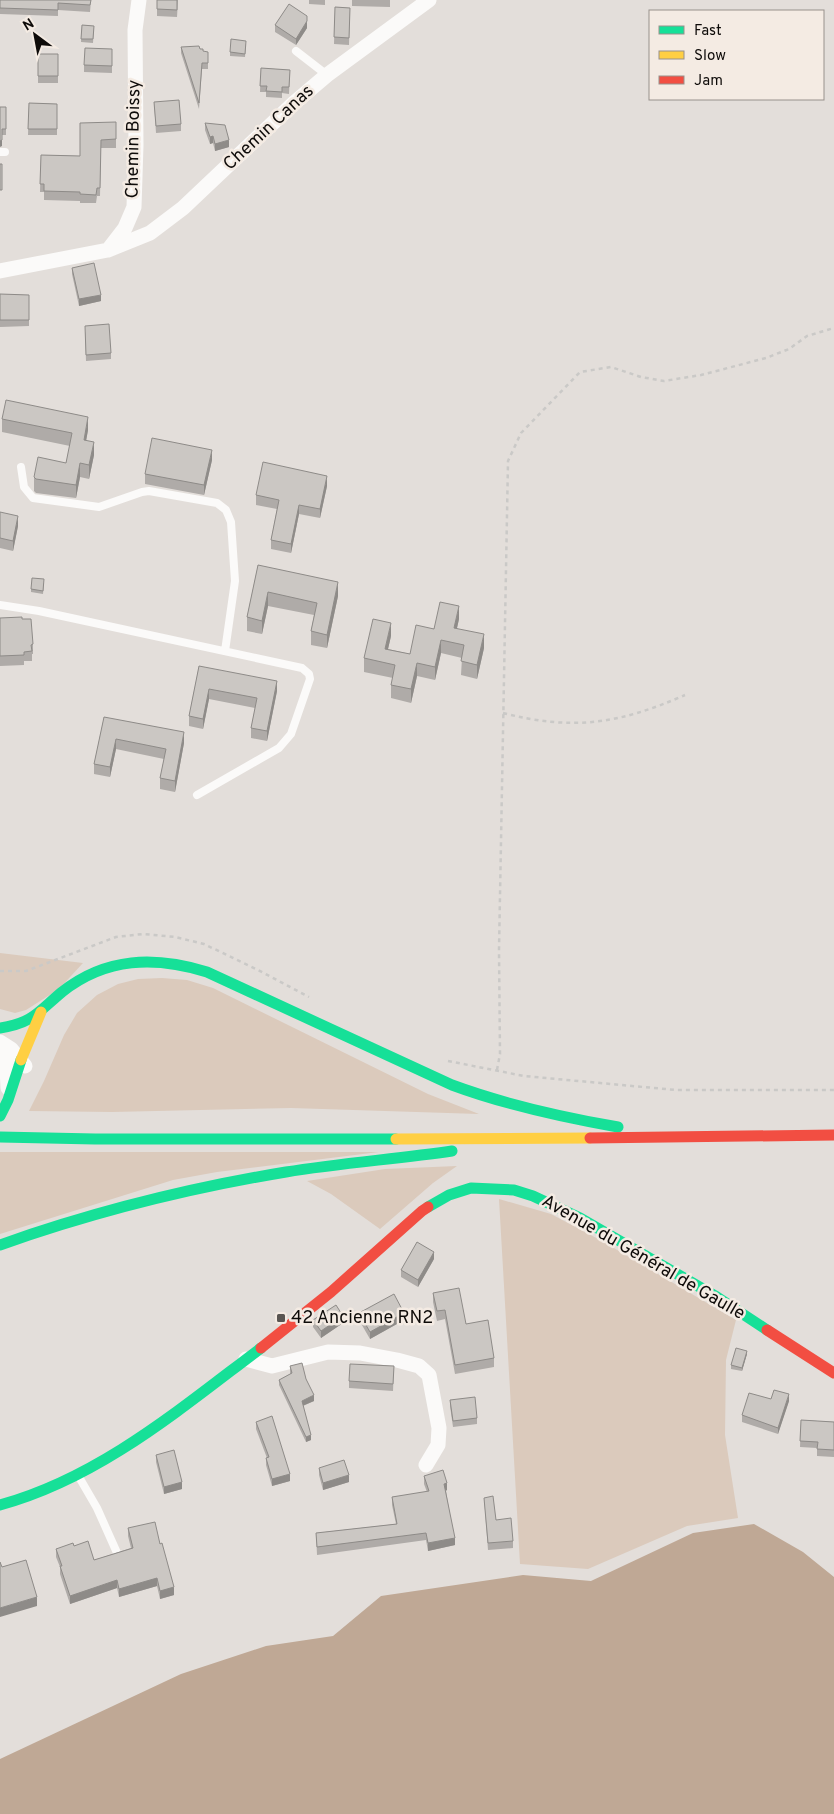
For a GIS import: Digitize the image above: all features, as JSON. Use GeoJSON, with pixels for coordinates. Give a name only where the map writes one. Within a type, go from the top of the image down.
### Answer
{"type":"FeatureCollection","features":[{"type":"Feature","properties":{"kind":"main road"},"geometry":{"type":"LineString","coordinates":[[0,1028],[28,1022],[78,980],[100,970],[129,962],[164,960],[190,965],[207,972],[452,1085],[486,1098],[527,1110],[664,1136]]}},
{"type":"Feature","properties":{"kind":"main road"},"geometry":{"type":"LineString","coordinates":[[21,1060],[42,1012]]}},
{"type":"Feature","properties":{"kind":"main road"},"geometry":{"type":"LineString","coordinates":[[0,1116],[8,1100]]}},
{"type":"Feature","properties":{"kind":"main road"},"geometry":{"type":"LineString","coordinates":[[0,1137],[86,1139],[534,1140],[664,1136],[834,1135]]}},
{"type":"Feature","properties":{"kind":"main road"},"geometry":{"type":"LineString","coordinates":[[0,1245],[84,1217],[186,1190],[296,1170],[361,1161],[429,1155],[534,1140]]}},
{"type":"Feature","properties":{"kind":"main road","name":"Avenue du Général de Gaulle"},"geometry":{"type":"LineString","coordinates":[[0,1505],[22,1499],[78,1475],[158,1426],[330,1292],[422,1210],[449,1195],[471,1188],[514,1190],[533,1196],[580,1218],[717,1297],[834,1373]]}},
{"type":"Feature","properties":{"kind":"street","name":"Chemin Boissy"},"geometry":{"type":"LineString","coordinates":[[108,250],[125,228],[134,207],[136,145],[135,30],[139,0]]}},
{"type":"Feature","properties":{"kind":"street","name":"Chemin Canas"},"geometry":{"type":"LineString","coordinates":[[108,250],[150,233],[166,222],[294,103],[327,75],[429,0]]}},
{"type":"Feature","properties":{"kind":"street"},"geometry":{"type":"LineString","coordinates":[[0,270],[108,250]]}},
{"type":"Feature","properties":{"kind":"street"},"geometry":{"type":"LineString","coordinates":[[0,1042],[11,1049],[21,1060],[26,1071],[23,1079],[8,1100]]}},
{"type":"Feature","properties":{"kind":"street"},"geometry":{"type":"LineString","coordinates":[[0,1054],[8,1068],[8,1100]]}},
{"type":"Feature","properties":{"kind":"street"},"geometry":{"type":"LineString","coordinates":[[246,1359],[272,1366],[328,1352],[360,1353],[419,1366],[428,1376],[439,1428],[438,1445],[426,1465]]}},
{"type":"Feature","properties":{"kind":"lane"},"geometry":{"type":"LineString","coordinates":[[296,51],[327,75]]}},
{"type":"Feature","properties":{"kind":"lane"},"geometry":{"type":"LineString","coordinates":[[21,467],[24,487],[33,498],[99,507],[149,491],[221,505],[226,510],[231,522],[235,581],[225,651]]}},
{"type":"Feature","properties":{"kind":"lane"},"geometry":{"type":"LineString","coordinates":[[0,605],[39,611],[302,668],[309,674],[310,679],[291,734],[286,741],[278,748],[197,795]]}},
{"type":"Feature","properties":{"kind":"lane"},"geometry":{"type":"LineString","coordinates":[[78,1475],[97,1508],[118,1555]]}},
{"type":"Feature","properties":{"kind":"path"},"geometry":{"type":"LineString","coordinates":[[834,328],[807,336],[789,349],[766,358],[701,375],[664,381],[641,377],[611,367],[580,372],[521,433],[508,461],[499,950],[500,1054],[497,1070],[524,1076],[676,1090],[834,1090]]}},
{"type":"Feature","properties":{"kind":"path"},"geometry":{"type":"LineString","coordinates":[[503,713],[526,719],[564,724],[606,722],[652,709],[685,695]]}},
{"type":"Feature","properties":{"kind":"shaded area"},"geometry":{"type":"Polygon","coordinates":[[[0,953],[83,963],[59,989],[26,1010],[15,1013],[0,1009],[0,953]]]}},
{"type":"Feature","properties":{"kind":"shaded area"},"geometry":{"type":"Polygon","coordinates":[[[138,979],[187,980],[213,988],[428,1094],[479,1114],[291,1108],[112,1112],[29,1111],[64,1035],[77,1013],[97,995],[118,984],[138,979]]]}},
{"type":"Feature","properties":{"kind":"shaded area"},"geometry":{"type":"Polygon","coordinates":[[[0,1152],[379,1152],[217,1172],[173,1180],[0,1234],[0,1152]]]}},
{"type":"Feature","properties":{"kind":"shaded area"},"geometry":{"type":"Polygon","coordinates":[[[457,1166],[433,1183],[380,1229],[331,1194],[307,1181],[385,1169],[457,1166]]]}},
{"type":"Feature","properties":{"kind":"shaded area"},"geometry":{"type":"Polygon","coordinates":[[[499,1199],[551,1214],[602,1241],[736,1320],[726,1360],[725,1435],[738,1518],[687,1526],[588,1569],[520,1564],[499,1199]]]}},
{"type":"Feature","properties":{"kind":"shaded area"},"geometry":{"type":"Polygon","coordinates":[[[754,1524],[803,1552],[834,1577],[834,1814],[0,1814],[0,1759],[181,1674],[266,1646],[333,1636],[381,1596],[523,1575],[591,1581],[693,1533],[754,1524]]]}},
{"type":"Feature","properties":{"kind":"building"},"geometry":{"type":"Polygon","coordinates":[[[0,0],[91,0],[90,5],[58,3],[58,10],[0,8],[0,0]]]}},
{"type":"Feature","properties":{"kind":"building"},"geometry":{"type":"Polygon","coordinates":[[[157,0],[177,0],[177,10],[157,9],[157,0]]]}},
{"type":"Feature","properties":{"kind":"building"},"geometry":{"type":"Polygon","coordinates":[[[289,4],[307,16],[307,21],[296,39],[275,25],[289,4]]]}},
{"type":"Feature","properties":{"kind":"building"},"geometry":{"type":"Polygon","coordinates":[[[335,7],[350,8],[349,38],[334,37],[335,7]]]}},
{"type":"Feature","properties":{"kind":"building"},"geometry":{"type":"Polygon","coordinates":[[[82,25],[94,26],[93,39],[81,39],[82,25]]]}},
{"type":"Feature","properties":{"kind":"building"},"geometry":{"type":"Polygon","coordinates":[[[231,39],[246,41],[245,54],[230,52],[231,39]]]}},
{"type":"Feature","properties":{"kind":"building"},"geometry":{"type":"Polygon","coordinates":[[[199,46],[203,51],[208,52],[208,63],[202,63],[199,103],[181,47],[199,46]]]}},
{"type":"Feature","properties":{"kind":"building"},"geometry":{"type":"Polygon","coordinates":[[[85,48],[112,49],[112,66],[84,65],[85,48]]]}},
{"type":"Feature","properties":{"kind":"building"},"geometry":{"type":"Polygon","coordinates":[[[38,54],[58,54],[58,76],[38,76],[38,54]]]}},
{"type":"Feature","properties":{"kind":"building"},"geometry":{"type":"Polygon","coordinates":[[[261,68],[290,70],[289,87],[282,87],[282,92],[266,91],[267,86],[260,86],[261,68]]]}},
{"type":"Feature","properties":{"kind":"building"},"geometry":{"type":"Polygon","coordinates":[[[179,100],[181,124],[156,126],[154,102],[179,100]]]}},
{"type":"Feature","properties":{"kind":"building"},"geometry":{"type":"Polygon","coordinates":[[[29,103],[57,104],[57,129],[28,129],[29,103]]]}},
{"type":"Feature","properties":{"kind":"building"},"geometry":{"type":"Polygon","coordinates":[[[0,107],[6,107],[6,129],[2,129],[2,140],[0,141],[0,107]]]}},
{"type":"Feature","properties":{"kind":"building"},"geometry":{"type":"Polygon","coordinates":[[[116,122],[116,139],[101,140],[100,188],[97,188],[96,195],[80,194],[80,192],[44,191],[44,184],[40,184],[41,155],[80,156],[80,123],[116,122]]]}},
{"type":"Feature","properties":{"kind":"building"},"geometry":{"type":"Polygon","coordinates":[[[205,123],[225,125],[229,140],[215,144],[213,136],[210,137],[205,123]]]}},
{"type":"Feature","properties":{"kind":"building"},"geometry":{"type":"Polygon","coordinates":[[[0,164],[2,164],[2,190],[0,190],[0,164]]]}},
{"type":"Feature","properties":{"kind":"building"},"geometry":{"type":"Polygon","coordinates":[[[94,263],[101,295],[79,299],[72,268],[94,263]]]}},
{"type":"Feature","properties":{"kind":"building"},"geometry":{"type":"Polygon","coordinates":[[[0,294],[29,295],[29,320],[0,320],[0,294]]]}},
{"type":"Feature","properties":{"kind":"building"},"geometry":{"type":"Polygon","coordinates":[[[109,324],[111,353],[86,355],[85,326],[109,324]]]}},
{"type":"Feature","properties":{"kind":"building"},"geometry":{"type":"Polygon","coordinates":[[[6,400],[88,417],[84,440],[94,442],[89,465],[80,463],[76,485],[36,479],[34,477],[38,457],[66,463],[72,433],[2,419],[6,400]]]}},
{"type":"Feature","properties":{"kind":"building"},"geometry":{"type":"Polygon","coordinates":[[[152,438],[212,450],[204,485],[145,474],[152,438]]]}},
{"type":"Feature","properties":{"kind":"building"},"geometry":{"type":"Polygon","coordinates":[[[263,462],[327,476],[320,509],[299,505],[291,544],[271,540],[279,500],[256,495],[263,462]]]}},
{"type":"Feature","properties":{"kind":"building"},"geometry":{"type":"Polygon","coordinates":[[[0,512],[18,516],[13,541],[0,538],[0,512]]]}},
{"type":"Feature","properties":{"kind":"building"},"geometry":{"type":"Polygon","coordinates":[[[258,565],[338,582],[327,635],[311,631],[317,603],[268,592],[262,621],[247,617],[258,565]]]}},
{"type":"Feature","properties":{"kind":"building"},"geometry":{"type":"Polygon","coordinates":[[[32,578],[44,579],[43,591],[31,589],[32,578]]]}},
{"type":"Feature","properties":{"kind":"building"},"geometry":{"type":"Polygon","coordinates":[[[440,602],[459,606],[454,628],[484,634],[477,665],[461,661],[464,645],[441,640],[435,667],[417,663],[411,689],[391,685],[395,665],[364,658],[373,619],[391,623],[385,649],[410,654],[416,625],[434,629],[440,602]]]}},
{"type":"Feature","properties":{"kind":"building"},"geometry":{"type":"Polygon","coordinates":[[[22,617],[22,619],[31,619],[32,651],[24,652],[24,655],[0,656],[0,618],[22,617]]]}},
{"type":"Feature","properties":{"kind":"building"},"geometry":{"type":"Polygon","coordinates":[[[199,666],[277,681],[267,731],[251,728],[257,698],[209,689],[203,719],[189,716],[199,666]]]}},
{"type":"Feature","properties":{"kind":"building"},"geometry":{"type":"Polygon","coordinates":[[[104,717],[184,732],[175,781],[160,778],[166,749],[116,739],[110,767],[94,764],[104,717]]]}},
{"type":"Feature","properties":{"kind":"building"},"geometry":{"type":"Polygon","coordinates":[[[417,1242],[434,1252],[418,1280],[401,1270],[417,1242]]]}},
{"type":"Feature","properties":{"kind":"building"},"geometry":{"type":"Polygon","coordinates":[[[459,1288],[466,1324],[488,1320],[494,1358],[455,1365],[445,1310],[437,1311],[433,1293],[459,1288]]]}},
{"type":"Feature","properties":{"kind":"building"},"geometry":{"type":"Polygon","coordinates":[[[394,1294],[404,1313],[370,1332],[359,1313],[394,1294]]]}},
{"type":"Feature","properties":{"kind":"building"},"geometry":{"type":"Polygon","coordinates":[[[336,1305],[343,1316],[321,1331],[313,1320],[336,1305]]]}},
{"type":"Feature","properties":{"kind":"building"},"geometry":{"type":"Polygon","coordinates":[[[736,1348],[747,1351],[742,1368],[731,1365],[736,1348]]]}},
{"type":"Feature","properties":{"kind":"building"},"geometry":{"type":"Polygon","coordinates":[[[302,1363],[306,1379],[314,1395],[302,1401],[311,1435],[306,1437],[279,1380],[292,1373],[290,1366],[302,1363]]]}},
{"type":"Feature","properties":{"kind":"building"},"geometry":{"type":"Polygon","coordinates":[[[350,1364],[394,1366],[393,1384],[349,1381],[350,1364]]]}},
{"type":"Feature","properties":{"kind":"building"},"geometry":{"type":"Polygon","coordinates":[[[774,1390],[789,1394],[778,1428],[742,1415],[749,1393],[771,1399],[774,1390]]]}},
{"type":"Feature","properties":{"kind":"building"},"geometry":{"type":"Polygon","coordinates":[[[475,1397],[477,1418],[453,1421],[450,1400],[475,1397]]]}},
{"type":"Feature","properties":{"kind":"building"},"geometry":{"type":"Polygon","coordinates":[[[272,1416],[290,1474],[272,1479],[266,1458],[269,1457],[256,1422],[272,1416]]]}},
{"type":"Feature","properties":{"kind":"building"},"geometry":{"type":"Polygon","coordinates":[[[801,1420],[834,1422],[834,1450],[817,1449],[818,1442],[800,1441],[801,1420]]]}},
{"type":"Feature","properties":{"kind":"building"},"geometry":{"type":"Polygon","coordinates":[[[174,1450],[182,1482],[164,1487],[156,1455],[174,1450]]]}},
{"type":"Feature","properties":{"kind":"building"},"geometry":{"type":"Polygon","coordinates":[[[344,1460],[349,1475],[323,1483],[319,1468],[344,1460]]]}},
{"type":"Feature","properties":{"kind":"building"},"geometry":{"type":"Polygon","coordinates":[[[443,1470],[447,1483],[444,1484],[455,1538],[428,1543],[426,1533],[317,1547],[316,1533],[397,1524],[392,1497],[429,1491],[424,1476],[443,1470]]]}},
{"type":"Feature","properties":{"kind":"building"},"geometry":{"type":"Polygon","coordinates":[[[493,1496],[496,1520],[511,1518],[513,1541],[488,1543],[484,1498],[493,1496]]]}},
{"type":"Feature","properties":{"kind":"building"},"geometry":{"type":"Polygon","coordinates":[[[155,1522],[174,1587],[160,1591],[157,1578],[119,1589],[117,1580],[70,1596],[56,1549],[73,1543],[74,1546],[88,1541],[94,1560],[133,1548],[128,1528],[155,1522]]]}},
{"type":"Feature","properties":{"kind":"building"},"geometry":{"type":"Polygon","coordinates":[[[26,1560],[37,1597],[0,1608],[0,1562],[2,1567],[26,1560]]]}},
{"type":"Feature","properties":{"kind":"traffic: fast"},"geometry":{"type":"LineString","coordinates":[[0,1028],[28,1020],[62,992],[79,980],[96,972],[132,963],[169,963],[207,972],[452,1085],[534,1110],[618,1127]]}},
{"type":"Feature","properties":{"kind":"traffic: fast"},"geometry":{"type":"LineString","coordinates":[[0,1116],[8,1100],[21,1060]]}},
{"type":"Feature","properties":{"kind":"traffic: fast"},"geometry":{"type":"LineString","coordinates":[[0,1137],[95,1139],[396,1139]]}},
{"type":"Feature","properties":{"kind":"traffic: fast"},"geometry":{"type":"LineString","coordinates":[[0,1245],[70,1222],[177,1193],[307,1169],[452,1151]]}},
{"type":"Feature","properties":{"kind":"traffic: fast"},"geometry":{"type":"LineString","coordinates":[[428,1207],[449,1195],[471,1188],[514,1190],[533,1196],[580,1218],[717,1297],[767,1330]]}},
{"type":"Feature","properties":{"kind":"traffic: fast"},"geometry":{"type":"LineString","coordinates":[[0,1505],[36,1493],[71,1478],[105,1460],[169,1417],[261,1348]]}},
{"type":"Feature","properties":{"kind":"traffic: slow"},"geometry":{"type":"LineString","coordinates":[[21,1060],[41,1012]]}},
{"type":"Feature","properties":{"kind":"traffic: slow"},"geometry":{"type":"LineString","coordinates":[[396,1139],[590,1138]]}},
{"type":"Feature","properties":{"kind":"traffic: jam"},"geometry":{"type":"LineString","coordinates":[[590,1138],[834,1135]]}},
{"type":"Feature","properties":{"kind":"traffic: jam"},"geometry":{"type":"LineString","coordinates":[[261,1348],[331,1292],[428,1207]]}},
{"type":"Feature","properties":{"kind":"traffic: jam"},"geometry":{"type":"LineString","coordinates":[[767,1330],[834,1373]]}},
{"type":"Feature","properties":{"kind":"place","name":"42 Ancienne RN2"},"geometry":{"type":"Point","coordinates":[281,1318]}}]}
